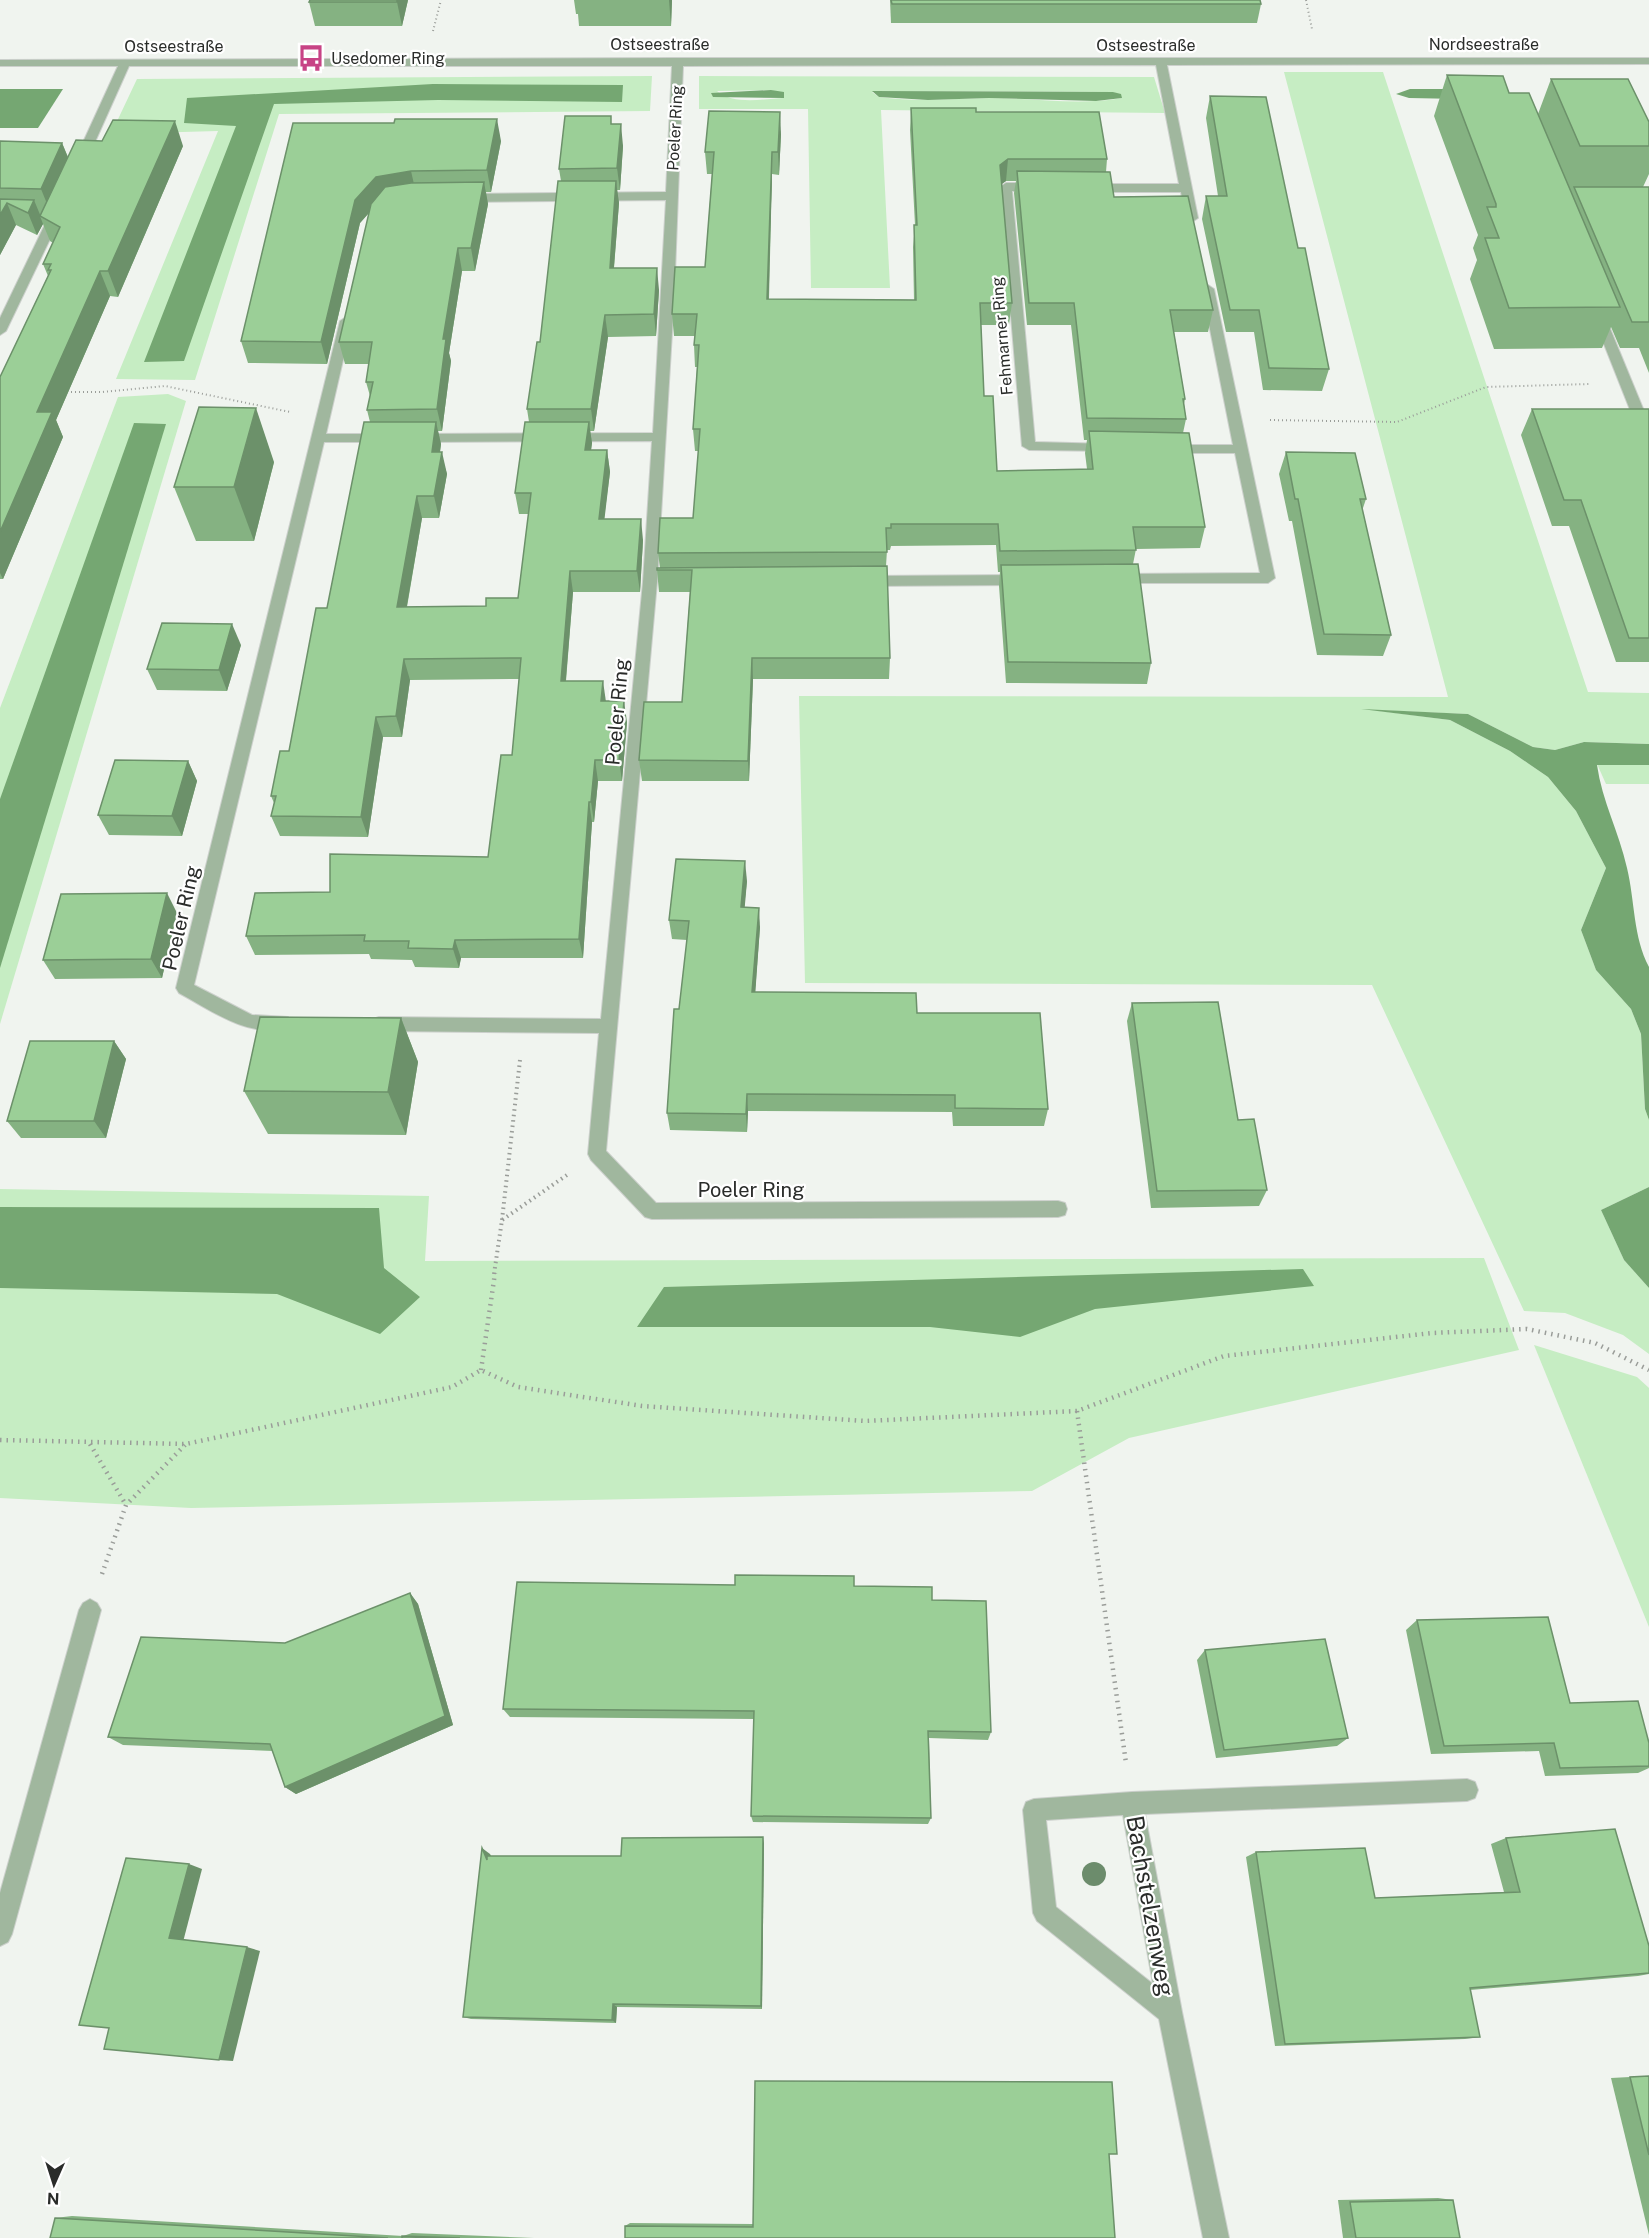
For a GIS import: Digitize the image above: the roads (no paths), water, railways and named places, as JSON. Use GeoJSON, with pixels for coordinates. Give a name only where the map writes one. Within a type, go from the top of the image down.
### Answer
{"type":"FeatureCollection","features":[{"type":"Feature","properties":{"kind":"street","name":"Ostseestraße"},"geometry":{"type":"LineString","coordinates":[[0,63],[678,60],[1319,62]]}},
{"type":"Feature","properties":{"kind":"street","name":"Poeler Ring"},"geometry":{"type":"LineString","coordinates":[[678,60],[660,437],[656,582],[608,1026],[597,1154],[652,1211],[1058,1209]]}},
{"type":"Feature","properties":{"kind":"street"},"geometry":{"type":"LineString","coordinates":[[1161,61],[1195,235]]}},
{"type":"Feature","properties":{"kind":"street","name":"Nordseestraße"},"geometry":{"type":"LineString","coordinates":[[1319,62],[1496,66],[1649,61]]}},
{"type":"Feature","properties":{"kind":"street"},"geometry":{"type":"LineString","coordinates":[[74,176],[125,63]]}},
{"type":"Feature","properties":{"kind":"street","name":"Fehmarner Ring"},"geometry":{"type":"LineString","coordinates":[[1054,188],[1006,187],[1029,447],[1119,448]]}},
{"type":"Feature","properties":{"kind":"street"},"geometry":{"type":"LineString","coordinates":[[1078,188],[1185,188]]}},
{"type":"Feature","properties":{"kind":"street"},"geometry":{"type":"LineString","coordinates":[[0,331],[50,217],[64,196]]}},
{"type":"Feature","properties":{"kind":"street","name":"Poeler Ring"},"geometry":{"type":"LineString","coordinates":[[451,198],[672,196]]}},
{"type":"Feature","properties":{"kind":"street"},"geometry":{"type":"LineString","coordinates":[[1102,579],[1268,578],[1237,420],[1206,281]]}},
{"type":"Feature","properties":{"kind":"street","name":"Poeler Ring"},"geometry":{"type":"LineString","coordinates":[[297,1023],[250,1022],[185,988],[350,304]]}},
{"type":"Feature","properties":{"kind":"street"},"geometry":{"type":"LineString","coordinates":[[1594,304],[1649,440]]}},
{"type":"Feature","properties":{"kind":"street"},"geometry":{"type":"LineString","coordinates":[[319,438],[660,437]]}},
{"type":"Feature","properties":{"kind":"street"},"geometry":{"type":"LineString","coordinates":[[1152,448],[1243,449]]}},
{"type":"Feature","properties":{"kind":"street"},"geometry":{"type":"LineString","coordinates":[[852,581],[1042,579]]}},
{"type":"Feature","properties":{"kind":"street"},"geometry":{"type":"LineString","coordinates":[[369,1024],[608,1026]]}},
{"type":"Feature","properties":{"kind":"street"},"geometry":{"type":"LineString","coordinates":[[0,1934],[90,1610]]}},
{"type":"Feature","properties":{"kind":"street"},"geometry":{"type":"LineString","coordinates":[[1132,1803],[1467,1790]]}},
{"type":"Feature","properties":{"kind":"street","name":"Bachstelzenweg"},"geometry":{"type":"LineString","coordinates":[[1170,2012],[1045,1913],[1034,1810],[1132,1803],[1170,2012],[1216,2238]]}},
{"type":"Feature","properties":{"kind":"place","name":"Usedomer Ring"},"geometry":{"type":"Point","coordinates":[311,58]}}]}
